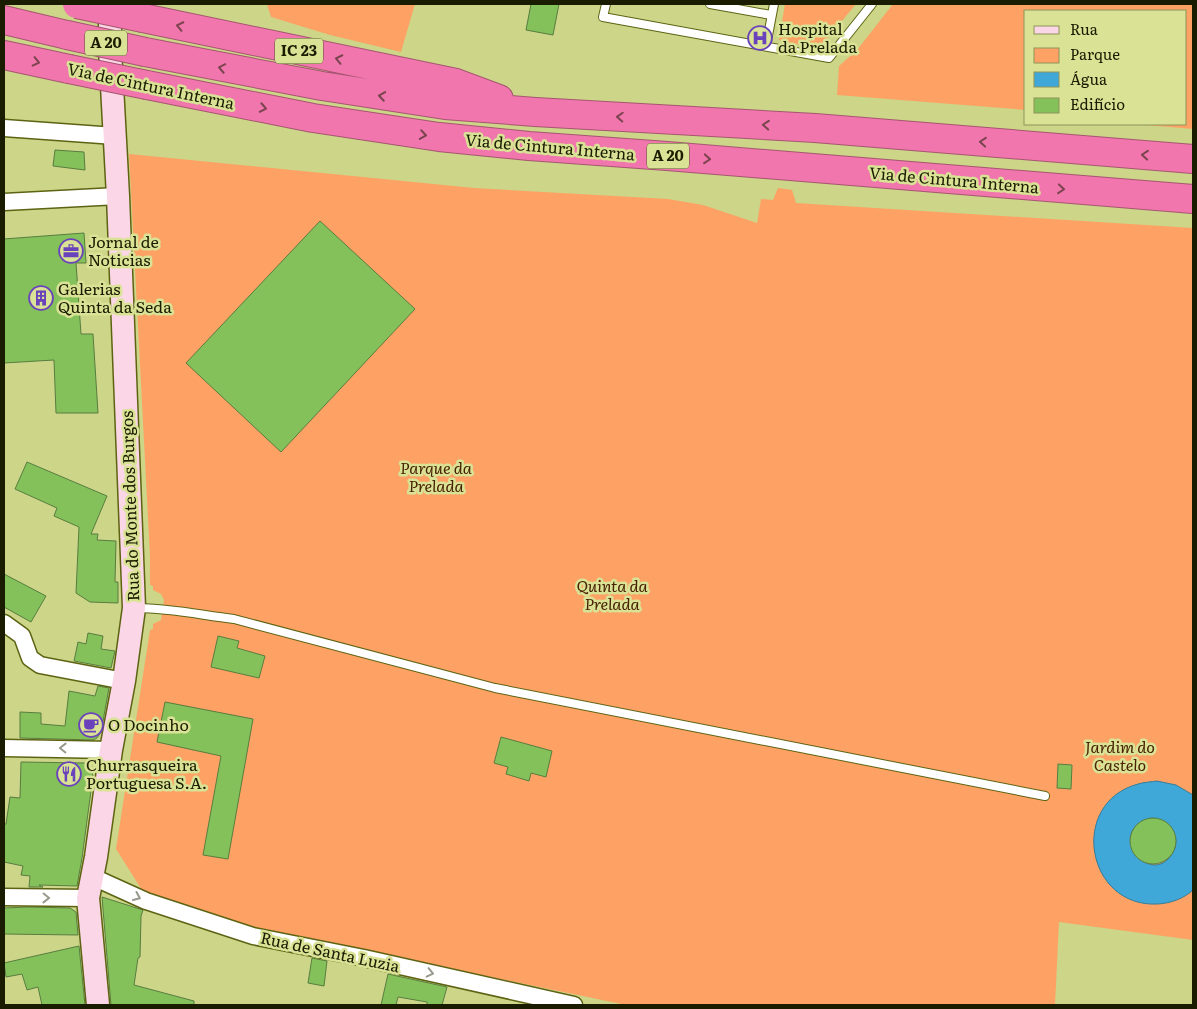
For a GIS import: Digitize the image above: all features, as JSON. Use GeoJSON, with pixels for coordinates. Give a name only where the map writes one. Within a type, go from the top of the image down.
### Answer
{"type":"FeatureCollection","features":[{"type":"Feature","properties":{"kind":"highway","name":"IC 23"},"geometry":{"type":"LineString","coordinates":[[77,4],[456,83],[535,112]]}},
{"type":"Feature","properties":{"kind":"highway","name":"Via de Cintura Interna"},"geometry":{"type":"LineString","coordinates":[[4,20],[144,52],[225,68],[385,96],[445,104],[535,112],[815,128],[1193,159]]}},
{"type":"Feature","properties":{"kind":"highway","name":"Via de Cintura Interna"},"geometry":{"type":"LineString","coordinates":[[4,55],[313,118],[439,138],[1193,199]]}},
{"type":"Feature","properties":{"kind":"main road","name":"Rua do Monte dos Burgos"},"geometry":{"type":"LineString","coordinates":[[98,1005],[90,888],[134,608],[118,196],[110,50],[110,4]]}},
{"type":"Feature","properties":{"kind":"street"},"geometry":{"type":"LineString","coordinates":[[4,128],[115,136]]}},
{"type":"Feature","properties":{"kind":"street"},"geometry":{"type":"LineString","coordinates":[[4,202],[118,196]]}},
{"type":"Feature","properties":{"kind":"street"},"geometry":{"type":"LineString","coordinates":[[4,623],[22,636],[30,658],[40,665],[124,681]]}},
{"type":"Feature","properties":{"kind":"street"},"geometry":{"type":"LineString","coordinates":[[4,748],[111,750]]}},
{"type":"Feature","properties":{"kind":"street","name":"Rua de Santa Luzia"},"geometry":{"type":"LineString","coordinates":[[4,897],[90,888],[146,901],[253,936],[364,958],[574,1005]]}},
{"type":"Feature","properties":{"kind":"lane"},"geometry":{"type":"LineString","coordinates":[[606,4],[603,17],[829,58],[872,4]]}},
{"type":"Feature","properties":{"kind":"lane"},"geometry":{"type":"LineString","coordinates":[[710,4],[772,15]]}},
{"type":"Feature","properties":{"kind":"lane"},"geometry":{"type":"LineString","coordinates":[[766,46],[774,4]]}},
{"type":"Feature","properties":{"kind":"lane"},"geometry":{"type":"LineString","coordinates":[[134,608],[162,608],[196,615],[234,619],[495,688],[1045,796]]}},
{"type":"Feature","properties":{"kind":"green space"},"geometry":{"type":"Polygon","coordinates":[[[267,4],[415,4],[401,52],[330,35],[271,17],[267,4]]]}},
{"type":"Feature","properties":{"kind":"green space"},"geometry":{"type":"Polygon","coordinates":[[[785,4],[856,4],[823,44],[805,46],[779,40],[785,4]]]}},
{"type":"Feature","properties":{"kind":"green space"},"geometry":{"type":"Polygon","coordinates":[[[893,4],[1193,4],[1193,129],[1147,125],[1187,125],[1187,10],[1024,10],[1024,110],[837,95],[839,66],[857,50],[893,4]]]}},
{"type":"Feature","properties":{"kind":"green space","name":"Quinta da Prelada"},"geometry":{"type":"Polygon","coordinates":[[[129,154],[474,188],[668,199],[703,205],[757,223],[761,199],[773,200],[778,188],[792,190],[796,203],[1193,228],[1193,940],[1059,922],[1055,1005],[626,1005],[395,957],[257,932],[147,898],[116,849],[150,630],[153,629],[153,624],[161,620],[164,600],[161,594],[153,590],[153,586],[150,585],[129,154]]]}},
{"type":"Feature","properties":{"kind":"water"},"geometry":{"type":"Polygon","coordinates":[[[1157,781],[1176,785],[1193,795],[1193,890],[1177,900],[1158,904],[1134,901],[1115,890],[1102,873],[1095,853],[1095,831],[1101,811],[1116,795],[1138,784],[1157,781]],[[1152,818],[1138,824],[1131,834],[1131,844],[1135,854],[1143,861],[1153,865],[1163,863],[1172,854],[1176,842],[1169,826],[1152,818]]]}},
{"type":"Feature","properties":{"kind":"building"},"geometry":{"type":"Polygon","coordinates":[[[531,4],[559,4],[553,35],[526,30],[531,4]]]}},
{"type":"Feature","properties":{"kind":"building"},"geometry":{"type":"Polygon","coordinates":[[[55,150],[84,152],[85,170],[53,166],[55,150]]]}},
{"type":"Feature","properties":{"kind":"building"},"geometry":{"type":"Polygon","coordinates":[[[320,221],[415,309],[281,452],[186,363],[320,221]]]}},
{"type":"Feature","properties":{"kind":"building","name":"Galerias Quinta da Seda"},"geometry":{"type":"Polygon","coordinates":[[[84,233],[86,263],[76,263],[81,334],[93,334],[98,413],[56,413],[54,360],[4,363],[4,239],[84,233]]]}},
{"type":"Feature","properties":{"kind":"building"},"geometry":{"type":"Polygon","coordinates":[[[27,462],[107,496],[91,534],[98,534],[97,540],[116,541],[115,582],[118,582],[118,603],[90,602],[76,593],[79,527],[54,516],[57,508],[15,489],[27,462]]]}},
{"type":"Feature","properties":{"kind":"building"},"geometry":{"type":"Polygon","coordinates":[[[4,574],[46,596],[31,622],[4,607],[4,574]]]}},
{"type":"Feature","properties":{"kind":"building"},"geometry":{"type":"Polygon","coordinates":[[[88,633],[103,636],[101,649],[115,651],[111,668],[74,661],[78,642],[86,644],[88,633]]]}},
{"type":"Feature","properties":{"kind":"building"},"geometry":{"type":"Polygon","coordinates":[[[218,636],[239,641],[237,648],[265,656],[259,678],[211,667],[218,636]]]}},
{"type":"Feature","properties":{"kind":"building"},"geometry":{"type":"Polygon","coordinates":[[[98,686],[109,688],[101,732],[97,738],[93,740],[20,738],[20,712],[41,713],[41,724],[65,726],[69,691],[95,696],[98,686]]]}},
{"type":"Feature","properties":{"kind":"building"},"geometry":{"type":"Polygon","coordinates":[[[165,702],[253,719],[228,859],[203,855],[221,756],[157,742],[165,702]]]}},
{"type":"Feature","properties":{"kind":"building"},"geometry":{"type":"Polygon","coordinates":[[[501,737],[552,751],[546,777],[531,773],[529,781],[506,774],[508,767],[494,763],[501,737]]]}},
{"type":"Feature","properties":{"kind":"building"},"geometry":{"type":"Polygon","coordinates":[[[21,762],[85,763],[91,768],[93,776],[77,886],[39,885],[43,887],[29,887],[30,876],[21,875],[23,866],[4,862],[4,824],[6,824],[10,797],[20,798],[21,762]]]}},
{"type":"Feature","properties":{"kind":"building"},"geometry":{"type":"Polygon","coordinates":[[[1058,764],[1072,765],[1071,789],[1057,788],[1058,764]]]}},
{"type":"Feature","properties":{"kind":"building"},"geometry":{"type":"Polygon","coordinates":[[[1153,818],[1166,822],[1172,828],[1176,841],[1172,854],[1166,860],[1153,864],[1140,860],[1134,854],[1130,841],[1134,828],[1140,822],[1153,818]]]}},
{"type":"Feature","properties":{"kind":"building"},"geometry":{"type":"Polygon","coordinates":[[[102,897],[143,910],[141,916],[140,957],[138,958],[134,985],[194,1001],[194,1005],[111,1005],[102,897]]]}},
{"type":"Feature","properties":{"kind":"building"},"geometry":{"type":"Polygon","coordinates":[[[4,908],[70,908],[76,912],[78,935],[4,934],[4,908]]]}},
{"type":"Feature","properties":{"kind":"building"},"geometry":{"type":"Polygon","coordinates":[[[79,946],[85,1005],[42,1005],[38,987],[27,990],[22,974],[6,977],[4,963],[79,946]]]}},
{"type":"Feature","properties":{"kind":"building"},"geometry":{"type":"Polygon","coordinates":[[[312,958],[327,961],[324,986],[308,983],[312,958]]]}},
{"type":"Feature","properties":{"kind":"building"},"geometry":{"type":"Polygon","coordinates":[[[388,974],[447,987],[442,1005],[427,1005],[427,1002],[398,997],[396,1005],[381,1005],[388,974]]]}},
{"type":"Feature","properties":{"kind":"place","name":"Hospital da Prelada"},"geometry":{"type":"Point","coordinates":[760,38]}},
{"type":"Feature","properties":{"kind":"place","name":"Jornal de Noticias"},"geometry":{"type":"Point","coordinates":[71,251]}},
{"type":"Feature","properties":{"kind":"place","name":"Galerias Quinta da Seda"},"geometry":{"type":"Point","coordinates":[41,298]}},
{"type":"Feature","properties":{"kind":"place","name":"O Docinho"},"geometry":{"type":"Point","coordinates":[91,725]}},
{"type":"Feature","properties":{"kind":"place","name":"Churrasqueira Portuguesa S.A."},"geometry":{"type":"Point","coordinates":[69,774]}},
{"type":"Feature","properties":{"kind":"park label","name":"Parque da Prelada"},"geometry":{"type":"Point","coordinates":[436,477]}},
{"type":"Feature","properties":{"kind":"park label","name":"Jardim do Castelo"},"geometry":{"type":"Point","coordinates":[1120,756]}}]}
